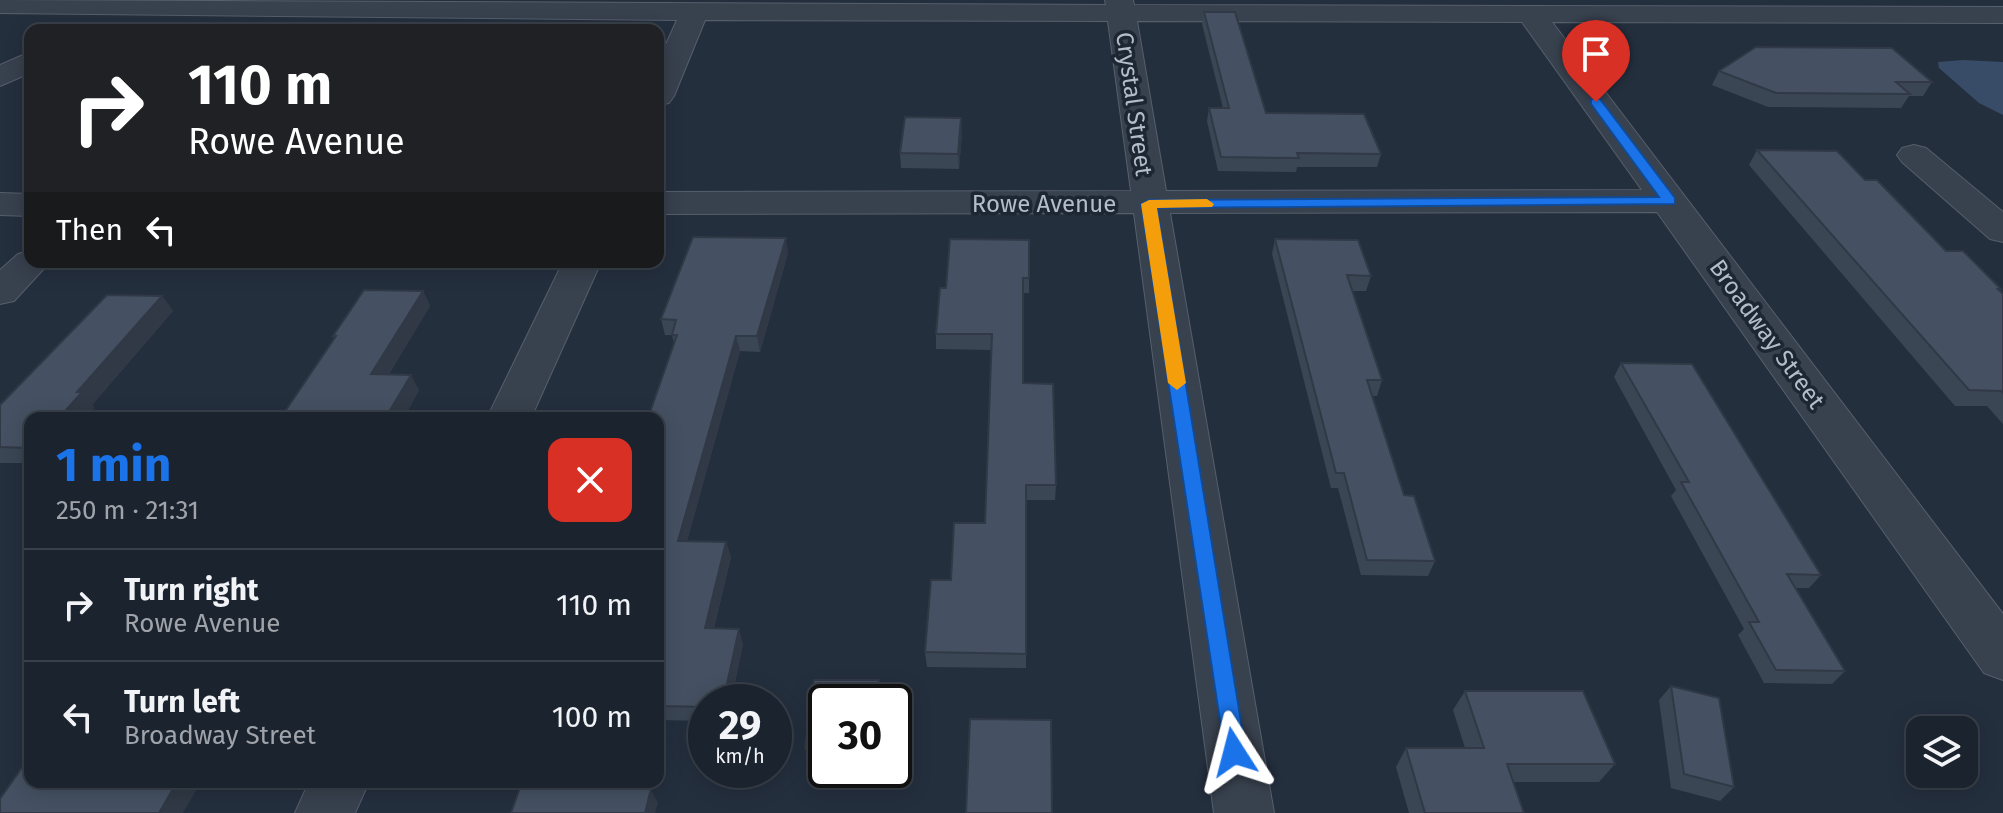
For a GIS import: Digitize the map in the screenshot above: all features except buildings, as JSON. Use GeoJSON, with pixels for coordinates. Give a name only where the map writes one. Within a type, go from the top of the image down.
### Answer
{"type":"FeatureCollection","features":[{"type":"Feature","properties":{"kind":"street"},"geometry":{"type":"LineString","coordinates":[[0,5],[695,12],[1120,6],[1530,13],[2003,15]]}},
{"type":"Feature","properties":{"kind":"street"},"geometry":{"type":"LineString","coordinates":[[98,24],[133,5]]}},
{"type":"Feature","properties":{"kind":"street","name":"Crystal Street"},"geometry":{"type":"LineString","coordinates":[[1120,6],[1244,813]]}},
{"type":"Feature","properties":{"kind":"street"},"geometry":{"type":"LineString","coordinates":[[664,82],[695,12]]}},
{"type":"Feature","properties":{"kind":"street","name":"Broadway Street"},"geometry":{"type":"LineString","coordinates":[[1530,13],[2003,656]]}},
{"type":"Feature","properties":{"kind":"street"},"geometry":{"type":"LineString","coordinates":[[0,77],[24,64]]}},
{"type":"Feature","properties":{"kind":"street"},"geometry":{"type":"LineString","coordinates":[[1914,155],[2003,231]]}},
{"type":"Feature","properties":{"kind":"street","name":"Rowe Avenue"},"geometry":{"type":"LineString","coordinates":[[664,203],[1670,201]]}},
{"type":"Feature","properties":{"kind":"street"},"geometry":{"type":"LineString","coordinates":[[0,204],[24,205]]}},
{"type":"Feature","properties":{"kind":"street"},"geometry":{"type":"LineString","coordinates":[[0,292],[25,268]]}},
{"type":"Feature","properties":{"kind":"street"},"geometry":{"type":"LineString","coordinates":[[512,412],[579,268]]}},
{"type":"Feature","properties":{"kind":"street"},"geometry":{"type":"LineString","coordinates":[[325,813],[336,788]]}},
{"type":"Feature","properties":{"kind":"water"},"geometry":{"type":"Polygon","coordinates":[[[1938,62],[2003,62],[2003,115],[1979,103],[1939,68],[1938,62]]]}},
{"type":"Feature","properties":{"kind":"slow traffic"},"geometry":{"type":"LineString","coordinates":[[1177,383],[1149,204],[1207,204]]}},
{"type":"Feature","properties":{"kind":"route"},"geometry":{"type":"LineString","coordinates":[[1234,752],[1149,204],[1670,201],[1596,102]]}}]}
